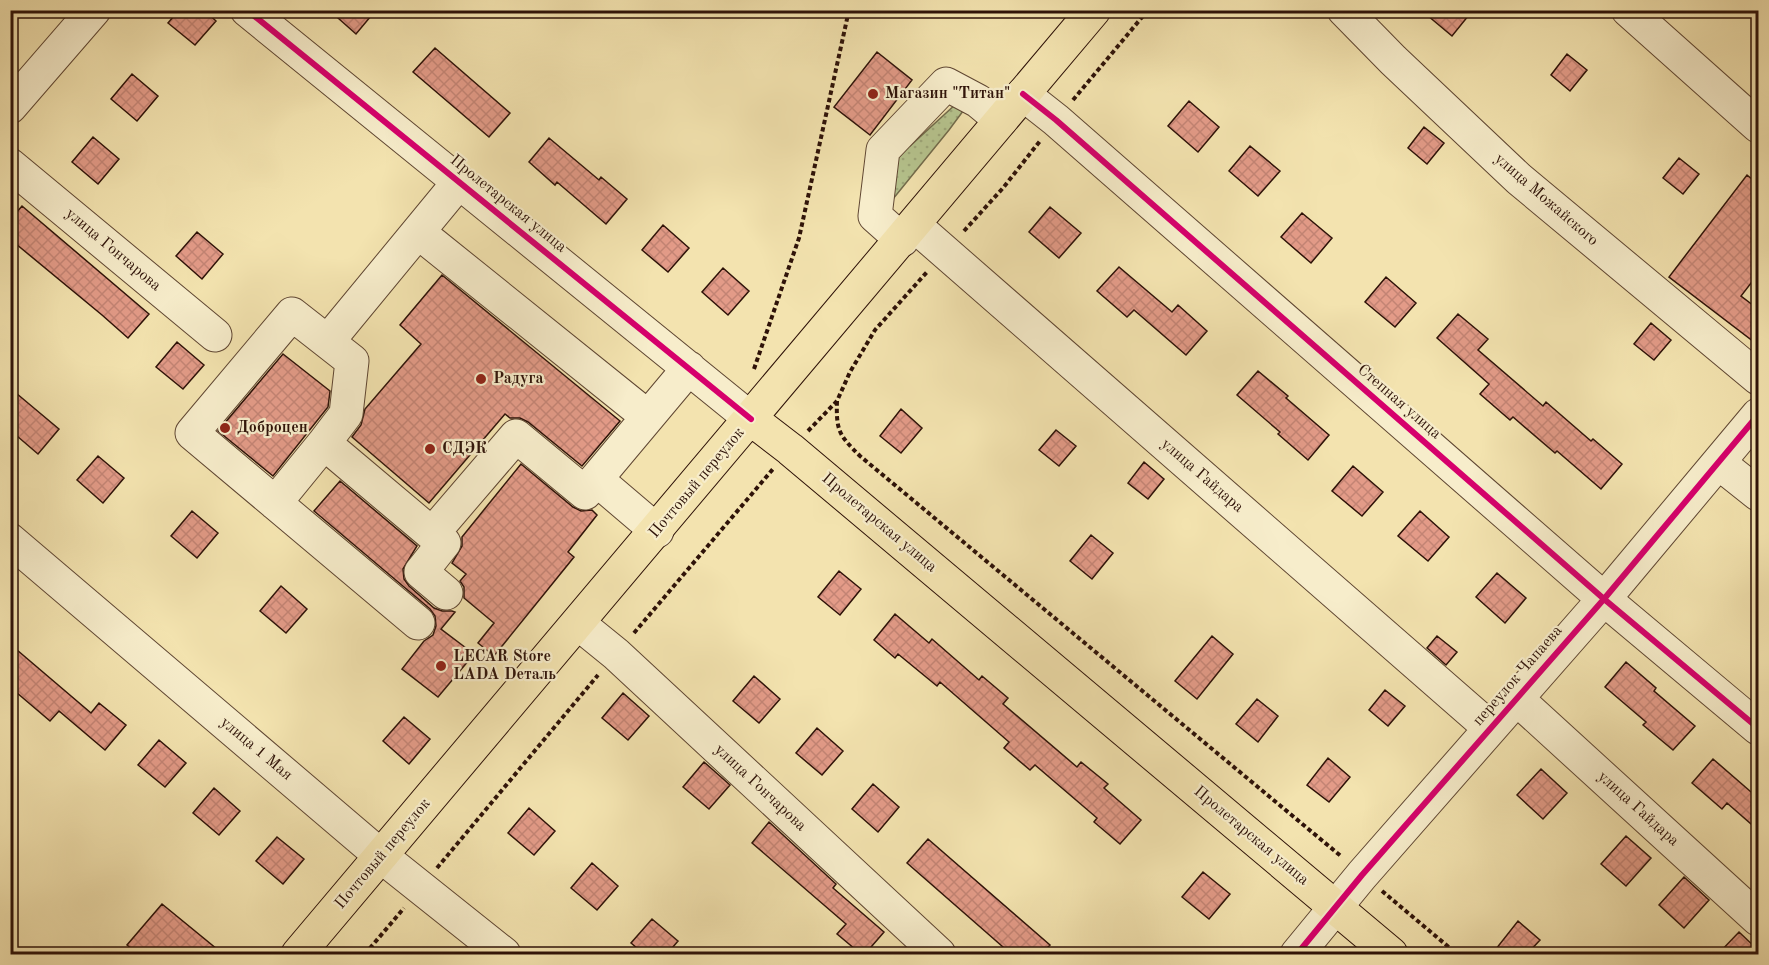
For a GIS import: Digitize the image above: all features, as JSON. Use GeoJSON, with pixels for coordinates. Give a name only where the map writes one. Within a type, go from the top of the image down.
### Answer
{"type":"FeatureCollection","features":[{"type":"Feature","properties":{"kind":"main road","name":"Почтовый переулок"},"geometry":{"type":"LineString","coordinates":[[298,954],[657,531],[746,414],[908,232],[1086,15]]}},
{"type":"Feature","properties":{"kind":"main road","name":"Пролетарская улица"},"geometry":{"type":"LineString","coordinates":[[746,414],[1391,954]]}},
{"type":"Feature","properties":{"kind":"street"},"geometry":{"type":"LineString","coordinates":[[10,107],[94,10]]}},
{"type":"Feature","properties":{"kind":"street","name":"Пролетарская улица"},"geometry":{"type":"LineString","coordinates":[[247,10],[746,414]]}},
{"type":"Feature","properties":{"kind":"street","name":"улица Можайского"},"geometry":{"type":"LineString","coordinates":[[1344,10],[1393,60],[1519,179],[1758,378]]}},
{"type":"Feature","properties":{"kind":"street"},"geometry":{"type":"LineString","coordinates":[[1628,10],[1758,126]]}},
{"type":"Feature","properties":{"kind":"street","name":"улица Гайдара"},"geometry":{"type":"LineString","coordinates":[[1001,120],[978,101],[946,84],[883,150],[875,216],[945,252],[1490,728]]}},
{"type":"Feature","properties":{"kind":"street","name":"Степная улица"},"geometry":{"type":"LineString","coordinates":[[1023,94],[1056,120],[1604,599],[1758,729]]}},
{"type":"Feature","properties":{"kind":"street","name":"улица Гончарова"},"geometry":{"type":"LineString","coordinates":[[10,165],[215,335]]}},
{"type":"Feature","properties":{"kind":"street"},"geometry":{"type":"LineString","coordinates":[[328,341],[459,182]]}},
{"type":"Feature","properties":{"kind":"street"},"geometry":{"type":"LineString","coordinates":[[418,232],[648,417]]}},
{"type":"Feature","properties":{"kind":"street"},"geometry":{"type":"LineString","coordinates":[[275,503],[346,414],[352,361],[292,314],[192,433],[275,503],[418,623]]}},
{"type":"Feature","properties":{"kind":"street"},"geometry":{"type":"LineString","coordinates":[[432,534],[516,436],[585,493],[689,368]]}},
{"type":"Feature","properties":{"kind":"street","name":"переулок Чапаева"},"geometry":{"type":"LineString","coordinates":[[1297,954],[1362,875],[1604,599],[1758,415]]}},
{"type":"Feature","properties":{"kind":"street"},"geometry":{"type":"LineString","coordinates":[[324,443],[444,543],[421,572],[446,593]]}},
{"type":"Feature","properties":{"kind":"street"},"geometry":{"type":"LineString","coordinates":[[1719,463],[1758,494]]}},
{"type":"Feature","properties":{"kind":"street"},"geometry":{"type":"LineString","coordinates":[[596,479],[657,531]]}},
{"type":"Feature","properties":{"kind":"street","name":"улица 1 Мая"},"geometry":{"type":"LineString","coordinates":[[10,540],[381,856],[504,954]]}},
{"type":"Feature","properties":{"kind":"street","name":"улица Гончарова"},"geometry":{"type":"LineString","coordinates":[[579,624],[616,654],[939,954]]}},
{"type":"Feature","properties":{"kind":"street","name":"улица Гайдара"},"geometry":{"type":"LineString","coordinates":[[1516,699],[1758,919]]}},
{"type":"Feature","properties":{"kind":"path"},"geometry":{"type":"LineString","coordinates":[[746,414],[799,238],[849,10]]}},
{"type":"Feature","properties":{"kind":"path"},"geometry":{"type":"LineString","coordinates":[[366,954],[790,449],[837,400],[850,372],[875,330],[1003,188],[1056,120],[1148,10]]}},
{"type":"Feature","properties":{"kind":"path"},"geometry":{"type":"LineString","coordinates":[[837,400],[836,423],[843,440],[860,456],[1457,954]]}},
{"type":"Feature","properties":{"kind":"green space"},"geometry":{"type":"Polygon","coordinates":[[[957,103],[969,103],[884,210],[895,148],[910,146],[957,103]]]}},
{"type":"Feature","properties":{"kind":"building"},"geometry":{"type":"Polygon","coordinates":[[[179,10],[204,10],[216,21],[195,45],[168,23],[179,10]]]}},
{"type":"Feature","properties":{"kind":"building"},"geometry":{"type":"Polygon","coordinates":[[[329,10],[376,10],[356,34],[329,10]]]}},
{"type":"Feature","properties":{"kind":"building"},"geometry":{"type":"Polygon","coordinates":[[[1421,10],[1473,10],[1452,36],[1421,10]]]}},
{"type":"Feature","properties":{"kind":"building"},"geometry":{"type":"Polygon","coordinates":[[[435,48],[510,113],[489,137],[413,72],[435,48]]]}},
{"type":"Feature","properties":{"kind":"building","name":"Магазин \"Титан\""},"geometry":{"type":"Polygon","coordinates":[[[877,52],[912,80],[870,135],[834,107],[877,52]]]}},
{"type":"Feature","properties":{"kind":"building"},"geometry":{"type":"Polygon","coordinates":[[[1567,54],[1587,70],[1570,91],[1551,75],[1567,54]]]}},
{"type":"Feature","properties":{"kind":"building"},"geometry":{"type":"Polygon","coordinates":[[[132,74],[158,96],[137,121],[111,99],[132,74]]]}},
{"type":"Feature","properties":{"kind":"building"},"geometry":{"type":"Polygon","coordinates":[[[1189,101],[1219,127],[1198,152],[1168,126],[1189,101]]]}},
{"type":"Feature","properties":{"kind":"building"},"geometry":{"type":"Polygon","coordinates":[[[1424,127],[1444,143],[1427,164],[1408,148],[1424,127]]]}},
{"type":"Feature","properties":{"kind":"building"},"geometry":{"type":"Polygon","coordinates":[[[93,137],[119,159],[98,184],[72,162],[93,137]]]}},
{"type":"Feature","properties":{"kind":"building"},"geometry":{"type":"Polygon","coordinates":[[[549,138],[599,180],[601,177],[627,199],[606,224],[557,182],[555,185],[529,162],[549,138]]]}},
{"type":"Feature","properties":{"kind":"building"},"geometry":{"type":"Polygon","coordinates":[[[1250,146],[1280,171],[1258,196],[1229,171],[1250,146]]]}},
{"type":"Feature","properties":{"kind":"building"},"geometry":{"type":"Polygon","coordinates":[[[1679,158],[1699,174],[1683,194],[1663,178],[1679,158]]]}},
{"type":"Feature","properties":{"kind":"building"},"geometry":{"type":"Polygon","coordinates":[[[1747,175],[1758,184],[1758,274],[1741,296],[1758,309],[1758,345],[1669,277],[1747,175]]]}},
{"type":"Feature","properties":{"kind":"building"},"geometry":{"type":"Polygon","coordinates":[[[22,206],[149,314],[128,338],[10,239],[10,220],[22,206]]]}},
{"type":"Feature","properties":{"kind":"building"},"geometry":{"type":"Polygon","coordinates":[[[1050,207],[1081,233],[1059,258],[1029,232],[1050,207]]]}},
{"type":"Feature","properties":{"kind":"building"},"geometry":{"type":"Polygon","coordinates":[[[1302,213],[1332,238],[1311,263],[1281,237],[1302,213]]]}},
{"type":"Feature","properties":{"kind":"building"},"geometry":{"type":"Polygon","coordinates":[[[663,225],[689,248],[668,272],[642,250],[663,225]]]}},
{"type":"Feature","properties":{"kind":"building"},"geometry":{"type":"Polygon","coordinates":[[[197,232],[223,254],[202,279],[176,256],[197,232]]]}},
{"type":"Feature","properties":{"kind":"building"},"geometry":{"type":"Polygon","coordinates":[[[1119,267],[1172,312],[1178,305],[1207,331],[1186,355],[1134,310],[1127,317],[1097,291],[1119,267]]]}},
{"type":"Feature","properties":{"kind":"building"},"geometry":{"type":"Polygon","coordinates":[[[723,268],[749,291],[728,315],[702,292],[723,268]]]}},
{"type":"Feature","properties":{"kind":"building","name":"Радуга"},"geometry":{"type":"Polygon","coordinates":[[[442,275],[620,421],[582,466],[528,422],[520,418],[510,418],[505,414],[429,503],[352,437],[361,425],[365,409],[421,344],[400,325],[442,275]]]}},
{"type":"Feature","properties":{"kind":"building"},"geometry":{"type":"Polygon","coordinates":[[[1386,277],[1416,303],[1395,327],[1365,302],[1386,277]]]}},
{"type":"Feature","properties":{"kind":"building"},"geometry":{"type":"Polygon","coordinates":[[[1458,314],[1488,339],[1478,350],[1543,406],[1546,402],[1622,464],[1601,489],[1557,451],[1555,453],[1513,417],[1510,420],[1480,394],[1489,384],[1437,338],[1458,314]]]}},
{"type":"Feature","properties":{"kind":"building"},"geometry":{"type":"Polygon","coordinates":[[[1651,323],[1671,340],[1654,360],[1634,344],[1651,323]]]}},
{"type":"Feature","properties":{"kind":"building"},"geometry":{"type":"Polygon","coordinates":[[[177,342],[204,365],[183,389],[156,367],[177,342]]]}},
{"type":"Feature","properties":{"kind":"building"},"geometry":{"type":"Polygon","coordinates":[[[283,354],[330,391],[328,407],[273,476],[218,431],[283,354]]]}},
{"type":"Feature","properties":{"kind":"building"},"geometry":{"type":"Polygon","coordinates":[[[1258,371],[1329,435],[1308,460],[1237,395],[1258,371]]]}},
{"type":"Feature","properties":{"kind":"building"},"geometry":{"type":"Polygon","coordinates":[[[10,388],[59,429],[38,454],[10,430],[10,388]]]}},
{"type":"Feature","properties":{"kind":"building"},"geometry":{"type":"Polygon","coordinates":[[[901,409],[922,428],[901,453],[880,436],[901,409]]]}},
{"type":"Feature","properties":{"kind":"building"},"geometry":{"type":"Polygon","coordinates":[[[1056,430],[1076,446],[1059,466],[1039,450],[1056,430]]]}},
{"type":"Feature","properties":{"kind":"building"},"geometry":{"type":"Polygon","coordinates":[[[98,456],[124,478],[103,503],[77,480],[98,456]]]}},
{"type":"Feature","properties":{"kind":"building"},"geometry":{"type":"Polygon","coordinates":[[[1144,462],[1164,479],[1148,499],[1128,483],[1144,462]]]}},
{"type":"Feature","properties":{"kind":"building"},"geometry":{"type":"Polygon","coordinates":[[[521,464],[573,507],[581,511],[592,510],[597,515],[568,552],[574,557],[494,656],[478,643],[494,623],[464,598],[464,587],[460,581],[466,574],[452,563],[462,546],[462,537],[521,464]]]}},
{"type":"Feature","properties":{"kind":"building"},"geometry":{"type":"Polygon","coordinates":[[[1353,466],[1383,492],[1362,516],[1332,491],[1353,466]]]}},
{"type":"Feature","properties":{"kind":"building"},"geometry":{"type":"Polygon","coordinates":[[[340,481],[417,546],[403,569],[404,579],[409,586],[434,608],[455,612],[441,629],[474,654],[438,697],[402,669],[424,641],[433,635],[436,626],[435,616],[430,609],[314,511],[340,481]]]}},
{"type":"Feature","properties":{"kind":"building"},"geometry":{"type":"Polygon","coordinates":[[[192,511],[218,533],[197,558],[171,536],[192,511]]]}},
{"type":"Feature","properties":{"kind":"building"},"geometry":{"type":"Polygon","coordinates":[[[1420,511],[1449,537],[1428,561],[1398,536],[1420,511]]]}},
{"type":"Feature","properties":{"kind":"building"},"geometry":{"type":"Polygon","coordinates":[[[1091,535],[1113,553],[1092,579],[1070,561],[1091,535]]]}},
{"type":"Feature","properties":{"kind":"building"},"geometry":{"type":"Polygon","coordinates":[[[839,571],[861,589],[840,615],[818,597],[839,571]]]}},
{"type":"Feature","properties":{"kind":"building"},"geometry":{"type":"Polygon","coordinates":[[[1497,573],[1526,598],[1505,623],[1476,597],[1497,573]]]}},
{"type":"Feature","properties":{"kind":"building"},"geometry":{"type":"Polygon","coordinates":[[[281,586],[307,609],[286,633],[260,611],[281,586]]]}},
{"type":"Feature","properties":{"kind":"building"},"geometry":{"type":"Polygon","coordinates":[[[895,614],[929,643],[932,639],[979,680],[982,676],[1008,698],[1003,704],[1077,767],[1081,762],[1108,784],[1104,788],[1141,820],[1120,844],[1094,822],[1097,818],[1035,765],[1030,770],[1004,748],[1009,742],[940,682],[937,686],[898,654],[895,658],[874,640],[895,614]]]}},
{"type":"Feature","properties":{"kind":"building"},"geometry":{"type":"Polygon","coordinates":[[[1212,636],[1233,654],[1197,699],[1175,681],[1212,636]]]}},
{"type":"Feature","properties":{"kind":"building"},"geometry":{"type":"Polygon","coordinates":[[[1437,636],[1457,652],[1446,665],[1427,648],[1437,636]]]}},
{"type":"Feature","properties":{"kind":"building"},"geometry":{"type":"Polygon","coordinates":[[[10,644],[91,713],[99,703],[126,725],[105,750],[59,711],[50,721],[10,687],[10,644]]]}},
{"type":"Feature","properties":{"kind":"building"},"geometry":{"type":"Polygon","coordinates":[[[1626,662],[1656,688],[1654,691],[1695,726],[1673,750],[1643,725],[1646,722],[1605,687],[1626,662]]]}},
{"type":"Feature","properties":{"kind":"building"},"geometry":{"type":"Polygon","coordinates":[[[754,676],[780,699],[759,723],[733,701],[754,676]]]}},
{"type":"Feature","properties":{"kind":"building"},"geometry":{"type":"Polygon","coordinates":[[[1385,690],[1405,706],[1388,726],[1369,710],[1385,690]]]}},
{"type":"Feature","properties":{"kind":"building"},"geometry":{"type":"Polygon","coordinates":[[[623,693],[649,716],[628,740],[602,718],[623,693]]]}},
{"type":"Feature","properties":{"kind":"building"},"geometry":{"type":"Polygon","coordinates":[[[1257,699],[1278,716],[1258,742],[1236,724],[1257,699]]]}},
{"type":"Feature","properties":{"kind":"building"},"geometry":{"type":"Polygon","coordinates":[[[404,717],[430,739],[409,764],[383,741],[404,717]]]}},
{"type":"Feature","properties":{"kind":"building"},"geometry":{"type":"Polygon","coordinates":[[[817,728],[843,751],[822,775],[796,753],[817,728]]]}},
{"type":"Feature","properties":{"kind":"building"},"geometry":{"type":"Polygon","coordinates":[[[159,740],[186,763],[165,787],[138,765],[159,740]]]}},
{"type":"Feature","properties":{"kind":"building"},"geometry":{"type":"Polygon","coordinates":[[[1328,758],[1350,777],[1329,802],[1307,785],[1328,758]]]}},
{"type":"Feature","properties":{"kind":"building"},"geometry":{"type":"Polygon","coordinates":[[[1713,759],[1758,798],[1758,830],[1727,803],[1722,809],[1692,783],[1713,759]]]}},
{"type":"Feature","properties":{"kind":"building"},"geometry":{"type":"Polygon","coordinates":[[[704,762],[730,785],[709,809],[683,787],[704,762]]]}},
{"type":"Feature","properties":{"kind":"building"},"geometry":{"type":"Polygon","coordinates":[[[1541,769],[1567,793],[1543,819],[1517,795],[1541,769]]]}},
{"type":"Feature","properties":{"kind":"building"},"geometry":{"type":"Polygon","coordinates":[[[873,784],[899,807],[878,832],[852,809],[873,784]]]}},
{"type":"Feature","properties":{"kind":"building"},"geometry":{"type":"Polygon","coordinates":[[[214,788],[240,811],[219,835],[193,813],[214,788]]]}},
{"type":"Feature","properties":{"kind":"building"},"geometry":{"type":"Polygon","coordinates":[[[529,808],[555,831],[534,855],[508,833],[529,808]]]}},
{"type":"Feature","properties":{"kind":"building"},"geometry":{"type":"Polygon","coordinates":[[[769,822],[836,884],[833,888],[884,932],[865,954],[861,954],[837,934],[846,924],[752,843],[769,822]]]}},
{"type":"Feature","properties":{"kind":"building"},"geometry":{"type":"Polygon","coordinates":[[[1626,836],[1651,858],[1626,886],[1601,864],[1626,836]]]}},
{"type":"Feature","properties":{"kind":"building"},"geometry":{"type":"Polygon","coordinates":[[[277,837],[304,859],[283,884],[256,861],[277,837]]]}},
{"type":"Feature","properties":{"kind":"building"},"geometry":{"type":"Polygon","coordinates":[[[928,839],[1050,945],[1041,954],[996,954],[1003,947],[907,863],[928,839]]]}},
{"type":"Feature","properties":{"kind":"building"},"geometry":{"type":"Polygon","coordinates":[[[592,863],[618,886],[597,910],[571,888],[592,863]]]}},
{"type":"Feature","properties":{"kind":"building"},"geometry":{"type":"Polygon","coordinates":[[[1203,872],[1230,894],[1209,919],[1182,897],[1203,872]]]}},
{"type":"Feature","properties":{"kind":"building"},"geometry":{"type":"Polygon","coordinates":[[[1684,877],[1709,900],[1684,928],[1659,905],[1684,877]]]}},
{"type":"Feature","properties":{"kind":"building"},"geometry":{"type":"Polygon","coordinates":[[[162,904],[223,954],[138,954],[127,945],[162,904]]]}},
{"type":"Feature","properties":{"kind":"building"},"geometry":{"type":"Polygon","coordinates":[[[652,919],[678,941],[667,954],[644,954],[631,943],[652,919]]]}},
{"type":"Feature","properties":{"kind":"building"},"geometry":{"type":"Polygon","coordinates":[[[1518,921],[1540,940],[1527,954],[1492,954],[1518,921]]]}},
{"type":"Feature","properties":{"kind":"building"},"geometry":{"type":"Polygon","coordinates":[[[1739,932],[1758,950],[1758,954],[1718,954],[1739,932]]]}},
{"type":"Feature","properties":{"kind":"cycle path"},"geometry":{"type":"LineString","coordinates":[[247,10],[751,419]]}},
{"type":"Feature","properties":{"kind":"cycle path"},"geometry":{"type":"LineString","coordinates":[[1023,94],[1056,120],[1604,599],[1758,728]]}},
{"type":"Feature","properties":{"kind":"cycle path"},"geometry":{"type":"LineString","coordinates":[[1297,954],[1362,875],[1604,599],[1758,415]]}},
{"type":"Feature","properties":{"kind":"place","name":"Магазин \"Титан\""},"geometry":{"type":"Point","coordinates":[873,94]}},
{"type":"Feature","properties":{"kind":"place","name":"Радуга"},"geometry":{"type":"Point","coordinates":[481,379]}},
{"type":"Feature","properties":{"kind":"place","name":"Доброцен"},"geometry":{"type":"Point","coordinates":[225,428]}},
{"type":"Feature","properties":{"kind":"place","name":"СДЭК"},"geometry":{"type":"Point","coordinates":[430,449]}},
{"type":"Feature","properties":{"kind":"place","name":"LECAR Store LADA Dеталь"},"geometry":{"type":"Point","coordinates":[441,666]}}]}
